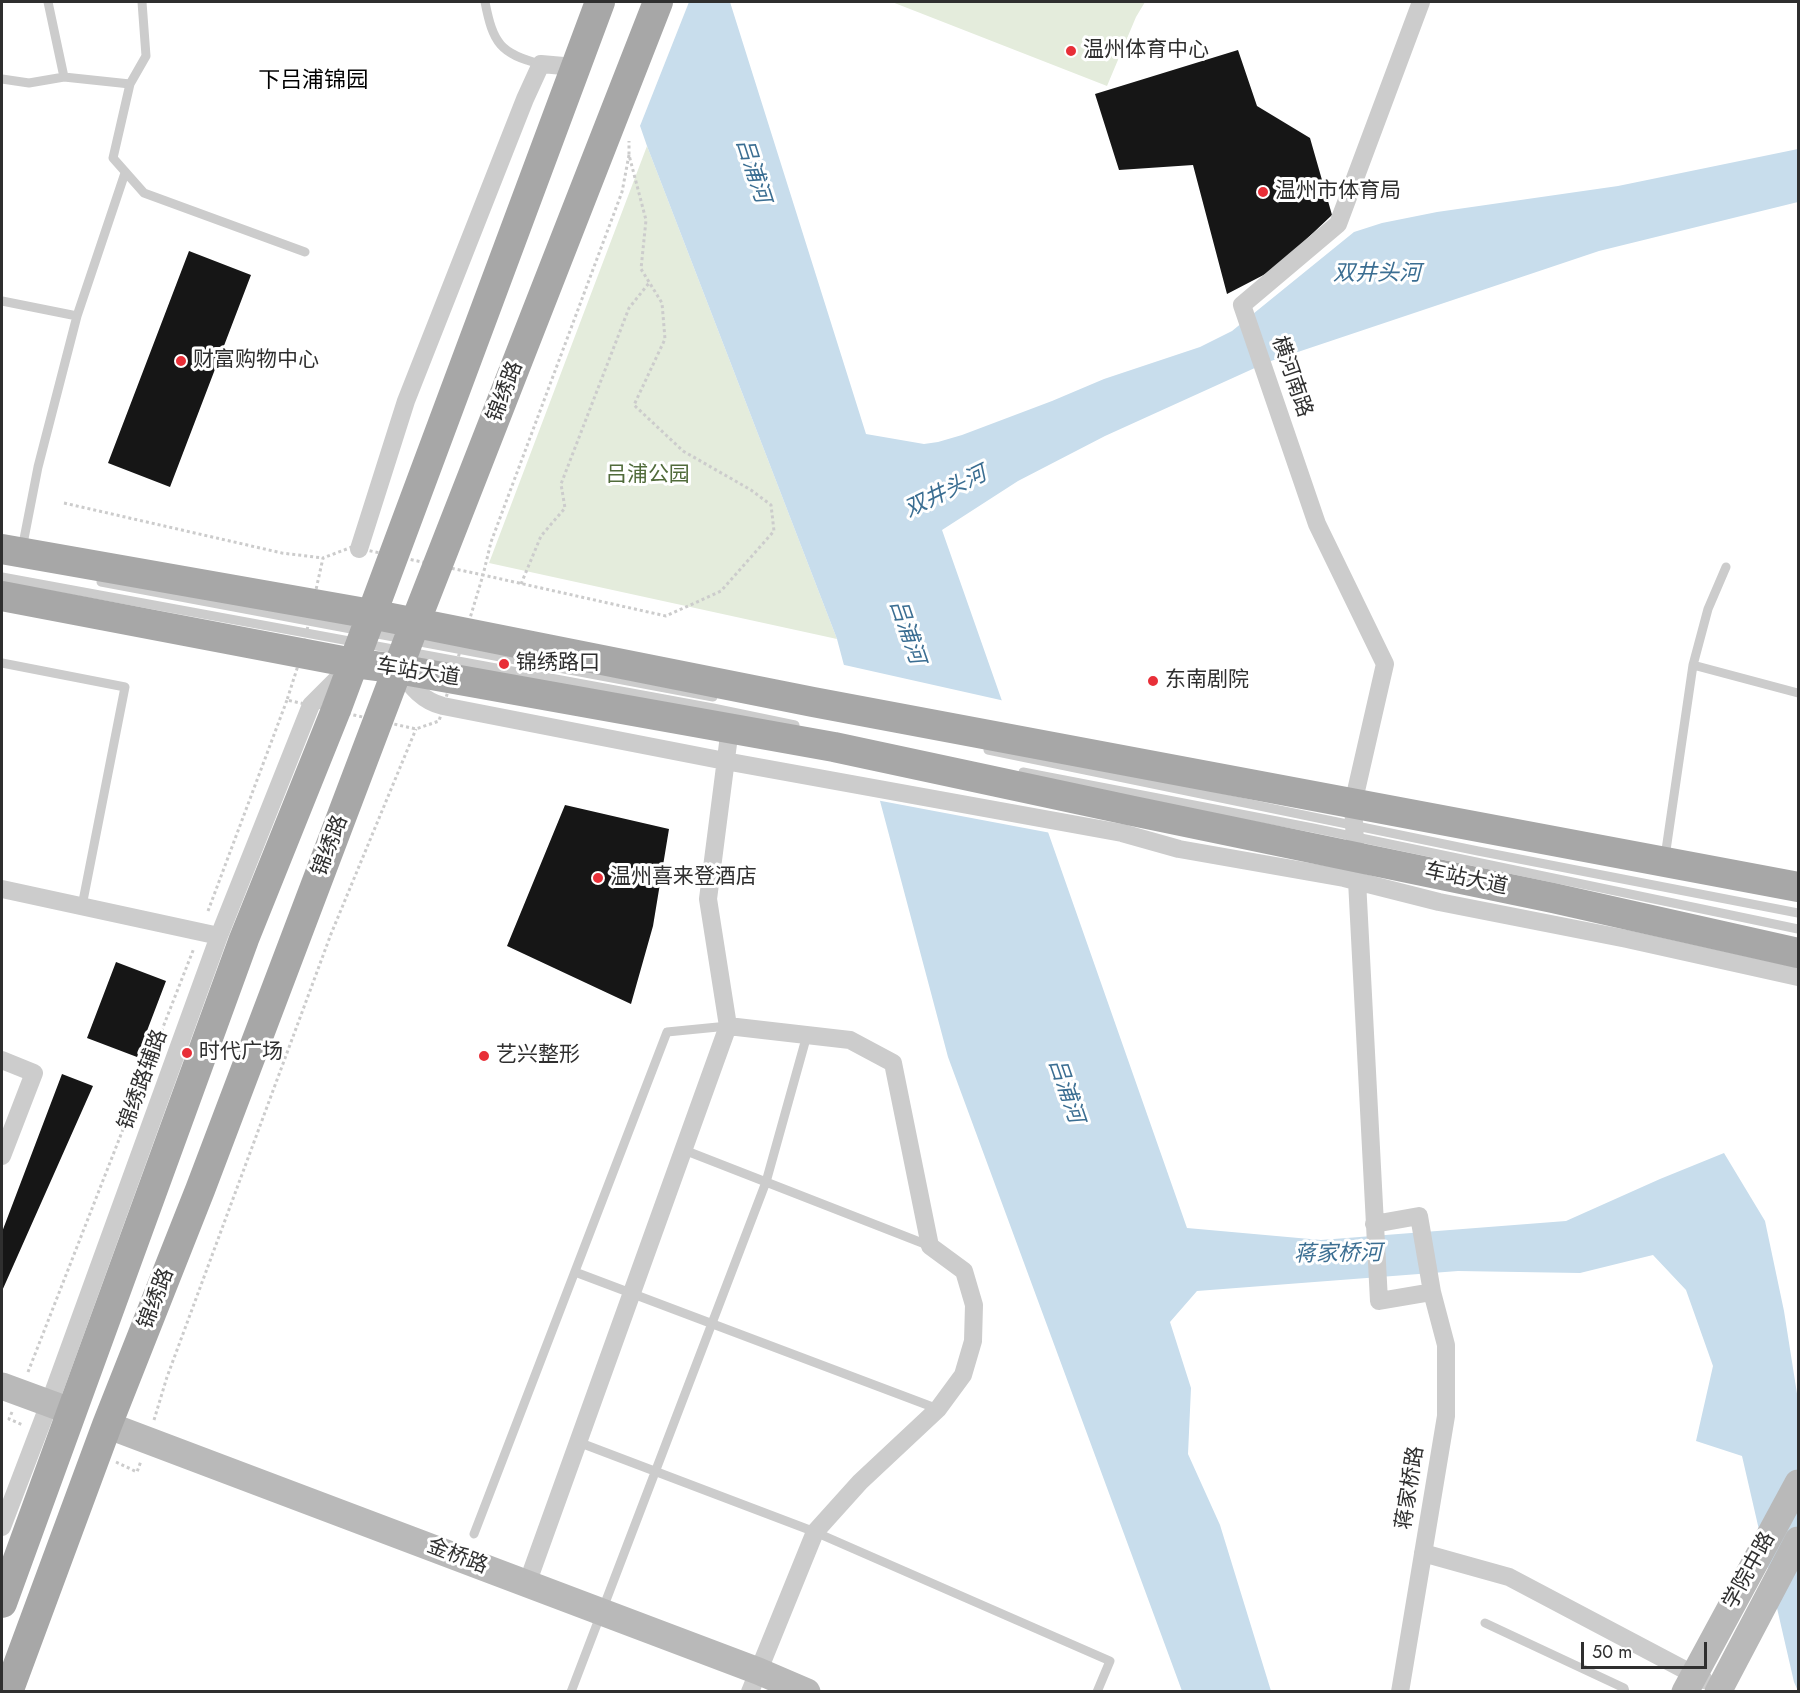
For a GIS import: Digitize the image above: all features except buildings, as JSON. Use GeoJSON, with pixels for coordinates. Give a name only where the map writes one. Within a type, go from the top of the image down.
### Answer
{"type":"FeatureCollection","features":[{"type":"Feature","properties":{"kind":"main road","name":"锦绣路"},"geometry":{"type":"LineString","coordinates":[[2,1603],[60,1408],[336,710],[600,2]]}},
{"type":"Feature","properties":{"kind":"main road","name":"锦绣路"},"geometry":{"type":"LineString","coordinates":[[8,1692],[107,1425],[200,1190],[406,646],[658,2]]}},
{"type":"Feature","properties":{"kind":"main road","name":"车站大道"},"geometry":{"type":"LineString","coordinates":[[12,550],[362,638],[729,714],[834,747],[1128,822],[1355,841],[1664,862],[1798,887]]}},
{"type":"Feature","properties":{"kind":"main road","name":"车站大道"},"geometry":{"type":"LineString","coordinates":[[2,596],[362,638],[808,714],[1144,764],[1355,841],[1553,898],[1798,953]]}},
{"type":"Feature","properties":{"kind":"street","name":"横河南路"},"geometry":{"type":"LineString","coordinates":[[1421,2],[1338,224],[1242,305],[1317,524],[1385,664],[1355,841],[1379,1301],[1432,1293]]}},
{"type":"Feature","properties":{"kind":"street"},"geometry":{"type":"LineString","coordinates":[[358,549],[406,400],[525,99],[541,64],[580,55]]}},
{"type":"Feature","properties":{"kind":"street","name":"锦绣路辅路"},"geometry":{"type":"LineString","coordinates":[[2,1527],[60,1408],[219,936],[311,705],[362,638]]}},
{"type":"Feature","properties":{"kind":"street"},"geometry":{"type":"LineString","coordinates":[[406,646],[416,693],[435,704],[830,781],[1128,822]]}},
{"type":"Feature","properties":{"kind":"street"},"geometry":{"type":"LineString","coordinates":[[527,1584],[728,1026],[708,898],[729,714]]}},
{"type":"Feature","properties":{"kind":"street"},"geometry":{"type":"LineString","coordinates":[[1355,841],[1439,902],[1627,939],[1798,977]]}},
{"type":"Feature","properties":{"kind":"street"},"geometry":{"type":"LineString","coordinates":[[2,889],[219,936]]}},
{"type":"Feature","properties":{"kind":"street"},"geometry":{"type":"LineString","coordinates":[[728,1026],[850,1040],[893,1062],[930,1246],[964,1271],[974,1305],[973,1341],[963,1375],[938,1409],[860,1482],[815,1532],[754,1681]]}},
{"type":"Feature","properties":{"kind":"street"},"geometry":{"type":"LineString","coordinates":[[2,1059],[34,1073],[2,1156]]}},
{"type":"Feature","properties":{"kind":"street","name":"蒋家桥路"},"geometry":{"type":"LineString","coordinates":[[1374,1224],[1419,1216],[1432,1293],[1446,1345],[1446,1416],[1400,1692]]}},
{"type":"Feature","properties":{"kind":"street"},"geometry":{"type":"LineString","coordinates":[[2,1386],[60,1408]]}},
{"type":"Feature","properties":{"kind":"street","name":"金桥路"},"geometry":{"type":"LineString","coordinates":[[107,1425],[602,1612],[754,1681],[807,1692]]}},
{"type":"Feature","properties":{"kind":"street","name":"学院中路"},"geometry":{"type":"LineString","coordinates":[[1689,1683],[1798,1483]]}},
{"type":"Feature","properties":{"kind":"street","name":"学院中路"},"geometry":{"type":"LineString","coordinates":[[1719,1690],[1798,1540]]}},
{"type":"Feature","properties":{"kind":"street"},"geometry":{"type":"LineString","coordinates":[[1423,1553],[1509,1577],[1689,1683],[1719,1690]]}},
{"type":"Feature","properties":{"kind":"lane"},"geometry":{"type":"LineString","coordinates":[[48,2],[64,76]]}},
{"type":"Feature","properties":{"kind":"lane"},"geometry":{"type":"LineString","coordinates":[[142,2],[146,56],[130,84],[112,158],[144,193],[305,252]]}},
{"type":"Feature","properties":{"kind":"lane"},"geometry":{"type":"LineString","coordinates":[[485,2],[498,45],[519,58],[541,64]]}},
{"type":"Feature","properties":{"kind":"lane"},"geometry":{"type":"LineString","coordinates":[[2,79],[29,82],[64,76],[130,84]]}},
{"type":"Feature","properties":{"kind":"lane"},"geometry":{"type":"LineString","coordinates":[[12,550],[38,467],[77,316],[125,173]]}},
{"type":"Feature","properties":{"kind":"lane"},"geometry":{"type":"LineString","coordinates":[[2,301],[77,316]]}},
{"type":"Feature","properties":{"kind":"lane"},"geometry":{"type":"LineString","coordinates":[[1664,862],[1693,665],[1708,609],[1726,567]]}},
{"type":"Feature","properties":{"kind":"lane"},"geometry":{"type":"LineString","coordinates":[[2,577],[362,638]]}},
{"type":"Feature","properties":{"kind":"lane"},"geometry":{"type":"LineString","coordinates":[[93,580],[362,638]]}},
{"type":"Feature","properties":{"kind":"lane"},"geometry":{"type":"LineString","coordinates":[[2,663],[126,687],[82,906]]}},
{"type":"Feature","properties":{"kind":"lane"},"geometry":{"type":"LineString","coordinates":[[1693,665],[1798,693]]}},
{"type":"Feature","properties":{"kind":"lane"},"geometry":{"type":"LineString","coordinates":[[983,749],[1355,841],[1798,913]]}},
{"type":"Feature","properties":{"kind":"lane"},"geometry":{"type":"LineString","coordinates":[[1018,771],[1798,929]]}},
{"type":"Feature","properties":{"kind":"lane"},"geometry":{"type":"LineString","coordinates":[[474,1534],[667,1032],[728,1026]]}},
{"type":"Feature","properties":{"kind":"lane"},"geometry":{"type":"LineString","coordinates":[[571,1692],[766,1182],[807,1035]]}},
{"type":"Feature","properties":{"kind":"lane"},"geometry":{"type":"LineString","coordinates":[[684,1150],[930,1246]]}},
{"type":"Feature","properties":{"kind":"lane"},"geometry":{"type":"LineString","coordinates":[[575,1272],[938,1409]]}},
{"type":"Feature","properties":{"kind":"lane"},"geometry":{"type":"LineString","coordinates":[[578,1442],[815,1532],[1110,1661],[1097,1692]]}},
{"type":"Feature","properties":{"kind":"lane"},"geometry":{"type":"LineString","coordinates":[[1485,1623],[1624,1688],[1625,1692]]}},
{"type":"Feature","properties":{"kind":"path"},"geometry":{"type":"LineString","coordinates":[[629,154],[646,220],[641,269],[662,303],[665,339],[634,405],[683,451],[751,490],[771,505],[774,531],[721,591],[666,616],[483,575],[491,542],[622,192],[630,135]]}},
{"type":"Feature","properties":{"kind":"path"},"geometry":{"type":"LineString","coordinates":[[520,584],[541,536],[565,508],[561,484],[629,308],[649,283]]}},
{"type":"Feature","properties":{"kind":"path"},"geometry":{"type":"LineString","coordinates":[[64,503],[282,553],[323,558]]}},
{"type":"Feature","properties":{"kind":"green space","name":"温州体育中心"},"geometry":{"type":"Polygon","coordinates":[[[892,2],[1145,2],[1136,17],[1107,86],[892,2]]]}},
{"type":"Feature","properties":{"kind":"green space","name":"吕浦公园"},"geometry":{"type":"Polygon","coordinates":[[[647,146],[837,639],[489,563],[647,146]]]}},
{"type":"Feature","properties":{"kind":"water"},"geometry":{"type":"Polygon","coordinates":[[[597,2],[730,2],[866,434],[924,444],[962,435],[1104,379],[1200,347],[1232,331],[1354,232],[1382,223],[1437,212],[1618,186],[1798,149],[1798,202],[1599,251],[1268,362],[1105,436],[1018,481],[942,530],[1187,1228],[1321,1240],[1566,1221],[1724,1153],[1765,1221],[1784,1311],[1798,1400],[1798,1691],[1794,1682],[1742,1456],[1696,1441],[1713,1366],[1686,1290],[1653,1255],[1580,1273],[1458,1271],[1197,1291],[1170,1322],[1191,1388],[1188,1454],[1220,1525],[1271,1691],[1182,1691],[948,1057],[837,639],[647,146],[597,2]]]}},
{"type":"Feature","properties":{"kind":"pier"},"geometry":{"type":"Polygon","coordinates":[[[594,2],[689,2],[638,131],[594,2]]]}},
{"type":"Feature","properties":{"kind":"pier"},"geometry":{"type":"Polygon","coordinates":[[[840,664],[1005,701],[1051,833],[876,800],[840,664]]]}},
{"type":"Feature","properties":{"kind":"place","name":"温州体育中心"},"geometry":{"type":"Point","coordinates":[1071,51]}},
{"type":"Feature","properties":{"kind":"place","name":"温州市体育局"},"geometry":{"type":"Point","coordinates":[1263,192]}},
{"type":"Feature","properties":{"kind":"place","name":"财富购物中心"},"geometry":{"type":"Point","coordinates":[181,361]}},
{"type":"Feature","properties":{"kind":"place","name":"锦绣路口"},"geometry":{"type":"Point","coordinates":[504,664]}},
{"type":"Feature","properties":{"kind":"place","name":"东南剧院"},"geometry":{"type":"Point","coordinates":[1153,681]}},
{"type":"Feature","properties":{"kind":"place","name":"温州喜来登酒店"},"geometry":{"type":"Point","coordinates":[598,878]}},
{"type":"Feature","properties":{"kind":"place","name":"时代广场"},"geometry":{"type":"Point","coordinates":[187,1053]}},
{"type":"Feature","properties":{"kind":"place","name":"艺兴整形"},"geometry":{"type":"Point","coordinates":[484,1056]}},
{"type":"Feature","properties":{"kind":"district","name":"下吕浦锦园"},"geometry":{"type":"Point","coordinates":[313,82]}},
{"type":"Feature","properties":{"kind":"water label","name":"吕浦河"},"geometry":{"type":"Point","coordinates":[752,171]}},
{"type":"Feature","properties":{"kind":"water label","name":"双井头河"},"geometry":{"type":"Point","coordinates":[1377,275]}},
{"type":"Feature","properties":{"kind":"water label","name":"双井头河"},"geometry":{"type":"Point","coordinates":[946,493]}},
{"type":"Feature","properties":{"kind":"water label","name":"吕浦河"},"geometry":{"type":"Point","coordinates":[906,632]}},
{"type":"Feature","properties":{"kind":"water label","name":"吕浦河"},"geometry":{"type":"Point","coordinates":[1065,1091]}},
{"type":"Feature","properties":{"kind":"water label","name":"蒋家桥河"},"geometry":{"type":"Point","coordinates":[1338,1255]}}]}
